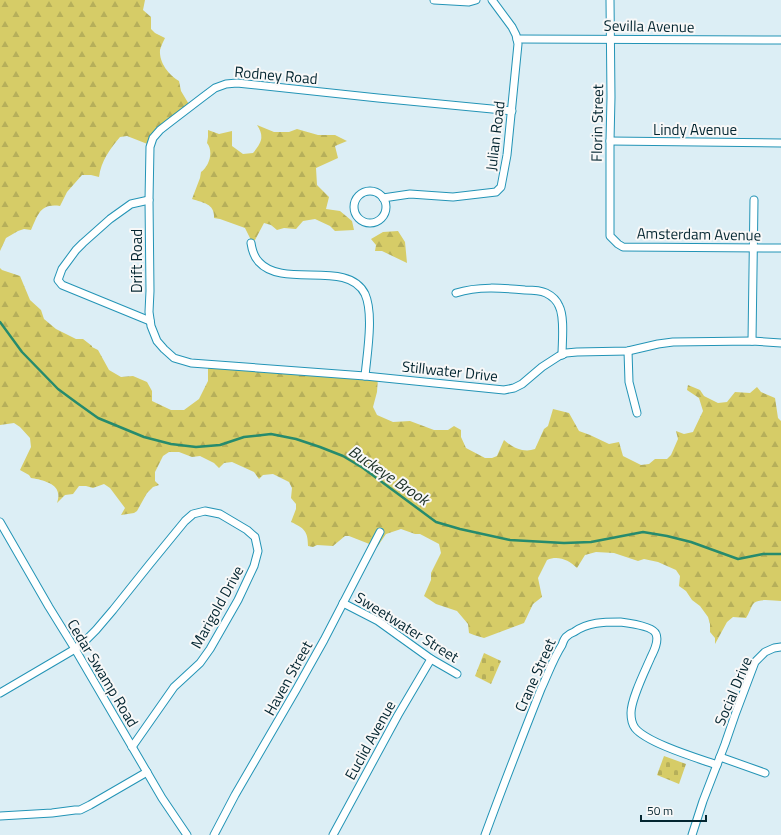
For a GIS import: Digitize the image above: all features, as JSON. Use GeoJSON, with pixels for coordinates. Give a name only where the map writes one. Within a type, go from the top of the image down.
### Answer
{"type":"FeatureCollection","features":[{"type":"Feature","properties":{"kind":"street"},"geometry":{"type":"LineString","coordinates":[[434,0],[469,2],[476,0]]}},
{"type":"Feature","properties":{"kind":"street","name":"Julian Road"},"geometry":{"type":"LineString","coordinates":[[383,198],[410,194],[453,197],[496,192],[501,187],[508,155],[518,44],[516,35],[512,28],[492,0]]}},
{"type":"Feature","properties":{"kind":"street","name":"Florin Street"},"geometry":{"type":"LineString","coordinates":[[610,0],[610,236],[618,244]]}},
{"type":"Feature","properties":{"kind":"street","name":"Sevilla Avenue"},"geometry":{"type":"LineString","coordinates":[[517,39],[781,40]]}},
{"type":"Feature","properties":{"kind":"street","name":"Rodney Road"},"geometry":{"type":"LineString","coordinates":[[149,200],[150,148],[153,138],[169,123],[215,88],[226,84],[236,83],[512,111]]}},
{"type":"Feature","properties":{"kind":"street","name":"Lindy Avenue"},"geometry":{"type":"LineString","coordinates":[[610,141],[781,143]]}},
{"type":"Feature","properties":{"kind":"street","name":"Julian Road"},"geometry":{"type":"LineString","coordinates":[[370,191],[376,192],[383,198],[386,209],[384,214],[377,221],[366,222],[362,220],[355,212],[355,202],[361,194],[370,191]]}},
{"type":"Feature","properties":{"kind":"street"},"geometry":{"type":"LineString","coordinates":[[149,200],[131,204],[110,219],[76,250],[62,268],[58,280],[62,285],[150,321]]}},
{"type":"Feature","properties":{"kind":"street","name":"Drift Road"},"geometry":{"type":"LineString","coordinates":[[149,200],[150,321]]}},
{"type":"Feature","properties":{"kind":"street"},"geometry":{"type":"LineString","coordinates":[[752,342],[754,200]]}},
{"type":"Feature","properties":{"kind":"street"},"geometry":{"type":"LineString","coordinates":[[250,243],[257,259],[270,270],[284,274],[330,276],[350,280],[358,285],[365,294],[370,314],[365,376]]}},
{"type":"Feature","properties":{"kind":"street","name":"Amsterdam Avenue"},"geometry":{"type":"LineString","coordinates":[[618,244],[623,246],[781,248]]}},
{"type":"Feature","properties":{"kind":"street"},"geometry":{"type":"LineString","coordinates":[[456,293],[465,290],[484,288],[517,289],[540,291],[552,296],[559,305],[562,316],[562,355]]}},
{"type":"Feature","properties":{"kind":"street","name":"Stillwater Drive"},"geometry":{"type":"LineString","coordinates":[[150,321],[157,341],[174,358],[185,362],[365,376],[504,390],[514,388],[522,384],[542,367],[566,353],[628,352],[666,342],[781,343]]}},
{"type":"Feature","properties":{"kind":"street"},"geometry":{"type":"LineString","coordinates":[[628,352],[629,382],[637,412]]}},
{"type":"Feature","properties":{"kind":"street","name":"Marigold Drive"},"geometry":{"type":"LineString","coordinates":[[0,693],[75,649],[96,630],[109,615],[185,521],[193,514],[205,510],[215,512],[233,521],[255,537],[258,551],[251,574],[238,600],[200,663],[174,687],[132,747]]}},
{"type":"Feature","properties":{"kind":"street","name":"Cedar Swamp Road"},"geometry":{"type":"LineString","coordinates":[[0,522],[146,772],[187,835]]}},
{"type":"Feature","properties":{"kind":"street","name":"Haven Street"},"geometry":{"type":"LineString","coordinates":[[214,835],[235,795],[300,684],[380,532]]}},
{"type":"Feature","properties":{"kind":"street","name":"Sweetwater Street"},"geometry":{"type":"LineString","coordinates":[[343,603],[378,621],[431,659],[457,674]]}},
{"type":"Feature","properties":{"kind":"street","name":"Crane Street"},"geometry":{"type":"LineString","coordinates":[[485,835],[526,726],[557,653],[566,637],[579,628],[592,624],[625,622],[650,629],[655,632],[658,638],[655,649],[640,684],[631,713],[634,727],[641,733],[675,750],[717,765]]}},
{"type":"Feature","properties":{"kind":"street","name":"Social Drive"},"geometry":{"type":"LineString","coordinates":[[692,835],[702,801],[755,662],[765,652],[781,647]]}},
{"type":"Feature","properties":{"kind":"street","name":"Euclid Avenue"},"geometry":{"type":"LineString","coordinates":[[332,835],[398,715],[431,659]]}},
{"type":"Feature","properties":{"kind":"street"},"geometry":{"type":"LineString","coordinates":[[720,757],[765,773]]}},
{"type":"Feature","properties":{"kind":"street"},"geometry":{"type":"LineString","coordinates":[[0,816],[80,810],[146,772]]}},
{"type":"Feature","properties":{"kind":"green space"},"geometry":{"type":"Polygon","coordinates":[[[0,0],[145,0],[143,10],[151,17],[151,29],[155,33],[165,38],[160,50],[163,64],[168,72],[179,81],[181,91],[190,106],[157,133],[150,145],[127,136],[120,137],[104,160],[99,177],[82,175],[67,192],[60,206],[48,206],[44,208],[38,215],[31,230],[24,229],[6,238],[0,251],[0,0]]]}},
{"type":"Feature","properties":{"kind":"green space"},"geometry":{"type":"Polygon","coordinates":[[[257,125],[274,132],[289,132],[297,129],[318,135],[335,135],[347,141],[335,146],[338,158],[316,168],[317,185],[329,197],[326,209],[340,211],[352,221],[354,230],[335,231],[330,226],[315,219],[303,221],[296,229],[284,228],[277,230],[271,225],[264,223],[255,240],[252,242],[245,228],[214,218],[214,213],[211,207],[192,199],[201,172],[210,159],[210,150],[207,143],[208,130],[219,134],[232,131],[232,146],[243,154],[253,153],[261,140],[261,133],[257,125]]]}},
{"type":"Feature","properties":{"kind":"green space"},"geometry":{"type":"Polygon","coordinates":[[[398,231],[405,242],[407,263],[382,251],[375,251],[376,245],[371,239],[383,232],[398,231]]]}},
{"type":"Feature","properties":{"kind":"green space"},"geometry":{"type":"Polygon","coordinates":[[[0,268],[20,276],[30,300],[41,310],[44,319],[56,329],[76,339],[83,339],[98,350],[109,370],[121,377],[133,376],[147,382],[152,391],[152,401],[171,410],[184,410],[199,399],[208,381],[208,365],[378,377],[377,392],[373,407],[377,415],[393,422],[410,421],[434,430],[448,430],[454,426],[461,430],[461,437],[466,448],[485,458],[497,456],[504,440],[519,449],[535,449],[544,429],[548,426],[553,409],[569,413],[579,431],[609,444],[619,442],[623,456],[641,465],[649,464],[655,459],[667,459],[671,455],[678,439],[676,431],[684,434],[693,432],[703,411],[699,398],[687,390],[688,385],[700,390],[704,396],[718,403],[727,402],[735,392],[750,393],[757,387],[761,392],[775,398],[778,418],[781,421],[781,601],[757,601],[752,606],[746,618],[733,617],[727,622],[715,644],[715,638],[710,632],[708,617],[700,606],[692,600],[686,591],[679,586],[680,576],[676,570],[658,562],[644,559],[638,561],[614,553],[596,552],[585,555],[577,568],[563,559],[555,558],[547,560],[538,578],[542,597],[533,604],[524,623],[484,638],[469,633],[468,624],[457,611],[436,604],[424,596],[431,580],[431,573],[441,553],[439,544],[420,534],[415,534],[401,529],[386,534],[377,547],[349,536],[345,536],[333,546],[308,546],[306,533],[302,528],[291,522],[296,509],[296,504],[291,498],[292,488],[289,482],[273,474],[263,475],[259,479],[254,472],[232,462],[224,463],[219,468],[214,463],[200,456],[192,457],[179,452],[169,452],[163,456],[155,472],[155,481],[159,485],[153,487],[147,493],[137,511],[134,513],[121,515],[125,508],[110,488],[104,484],[93,488],[79,486],[73,494],[65,495],[57,503],[57,490],[51,484],[31,478],[29,475],[20,470],[31,447],[30,438],[14,423],[0,425],[0,268]]]}},
{"type":"Feature","properties":{"kind":"green space"},"geometry":{"type":"Polygon","coordinates":[[[484,653],[501,661],[491,684],[475,676],[484,653]]]}},
{"type":"Feature","properties":{"kind":"green space"},"geometry":{"type":"Polygon","coordinates":[[[664,756],[686,764],[679,784],[657,775],[664,756]]]}},
{"type":"Feature","properties":{"kind":"waterway","name":"Buckeye Brook"},"geometry":{"type":"LineString","coordinates":[[0,322],[22,352],[58,389],[98,418],[144,437],[171,444],[196,447],[220,445],[244,437],[271,434],[296,439],[343,456],[363,468],[436,522],[510,540],[564,543],[591,542],[643,532],[691,542],[738,559],[763,554],[781,554]]}}]}
